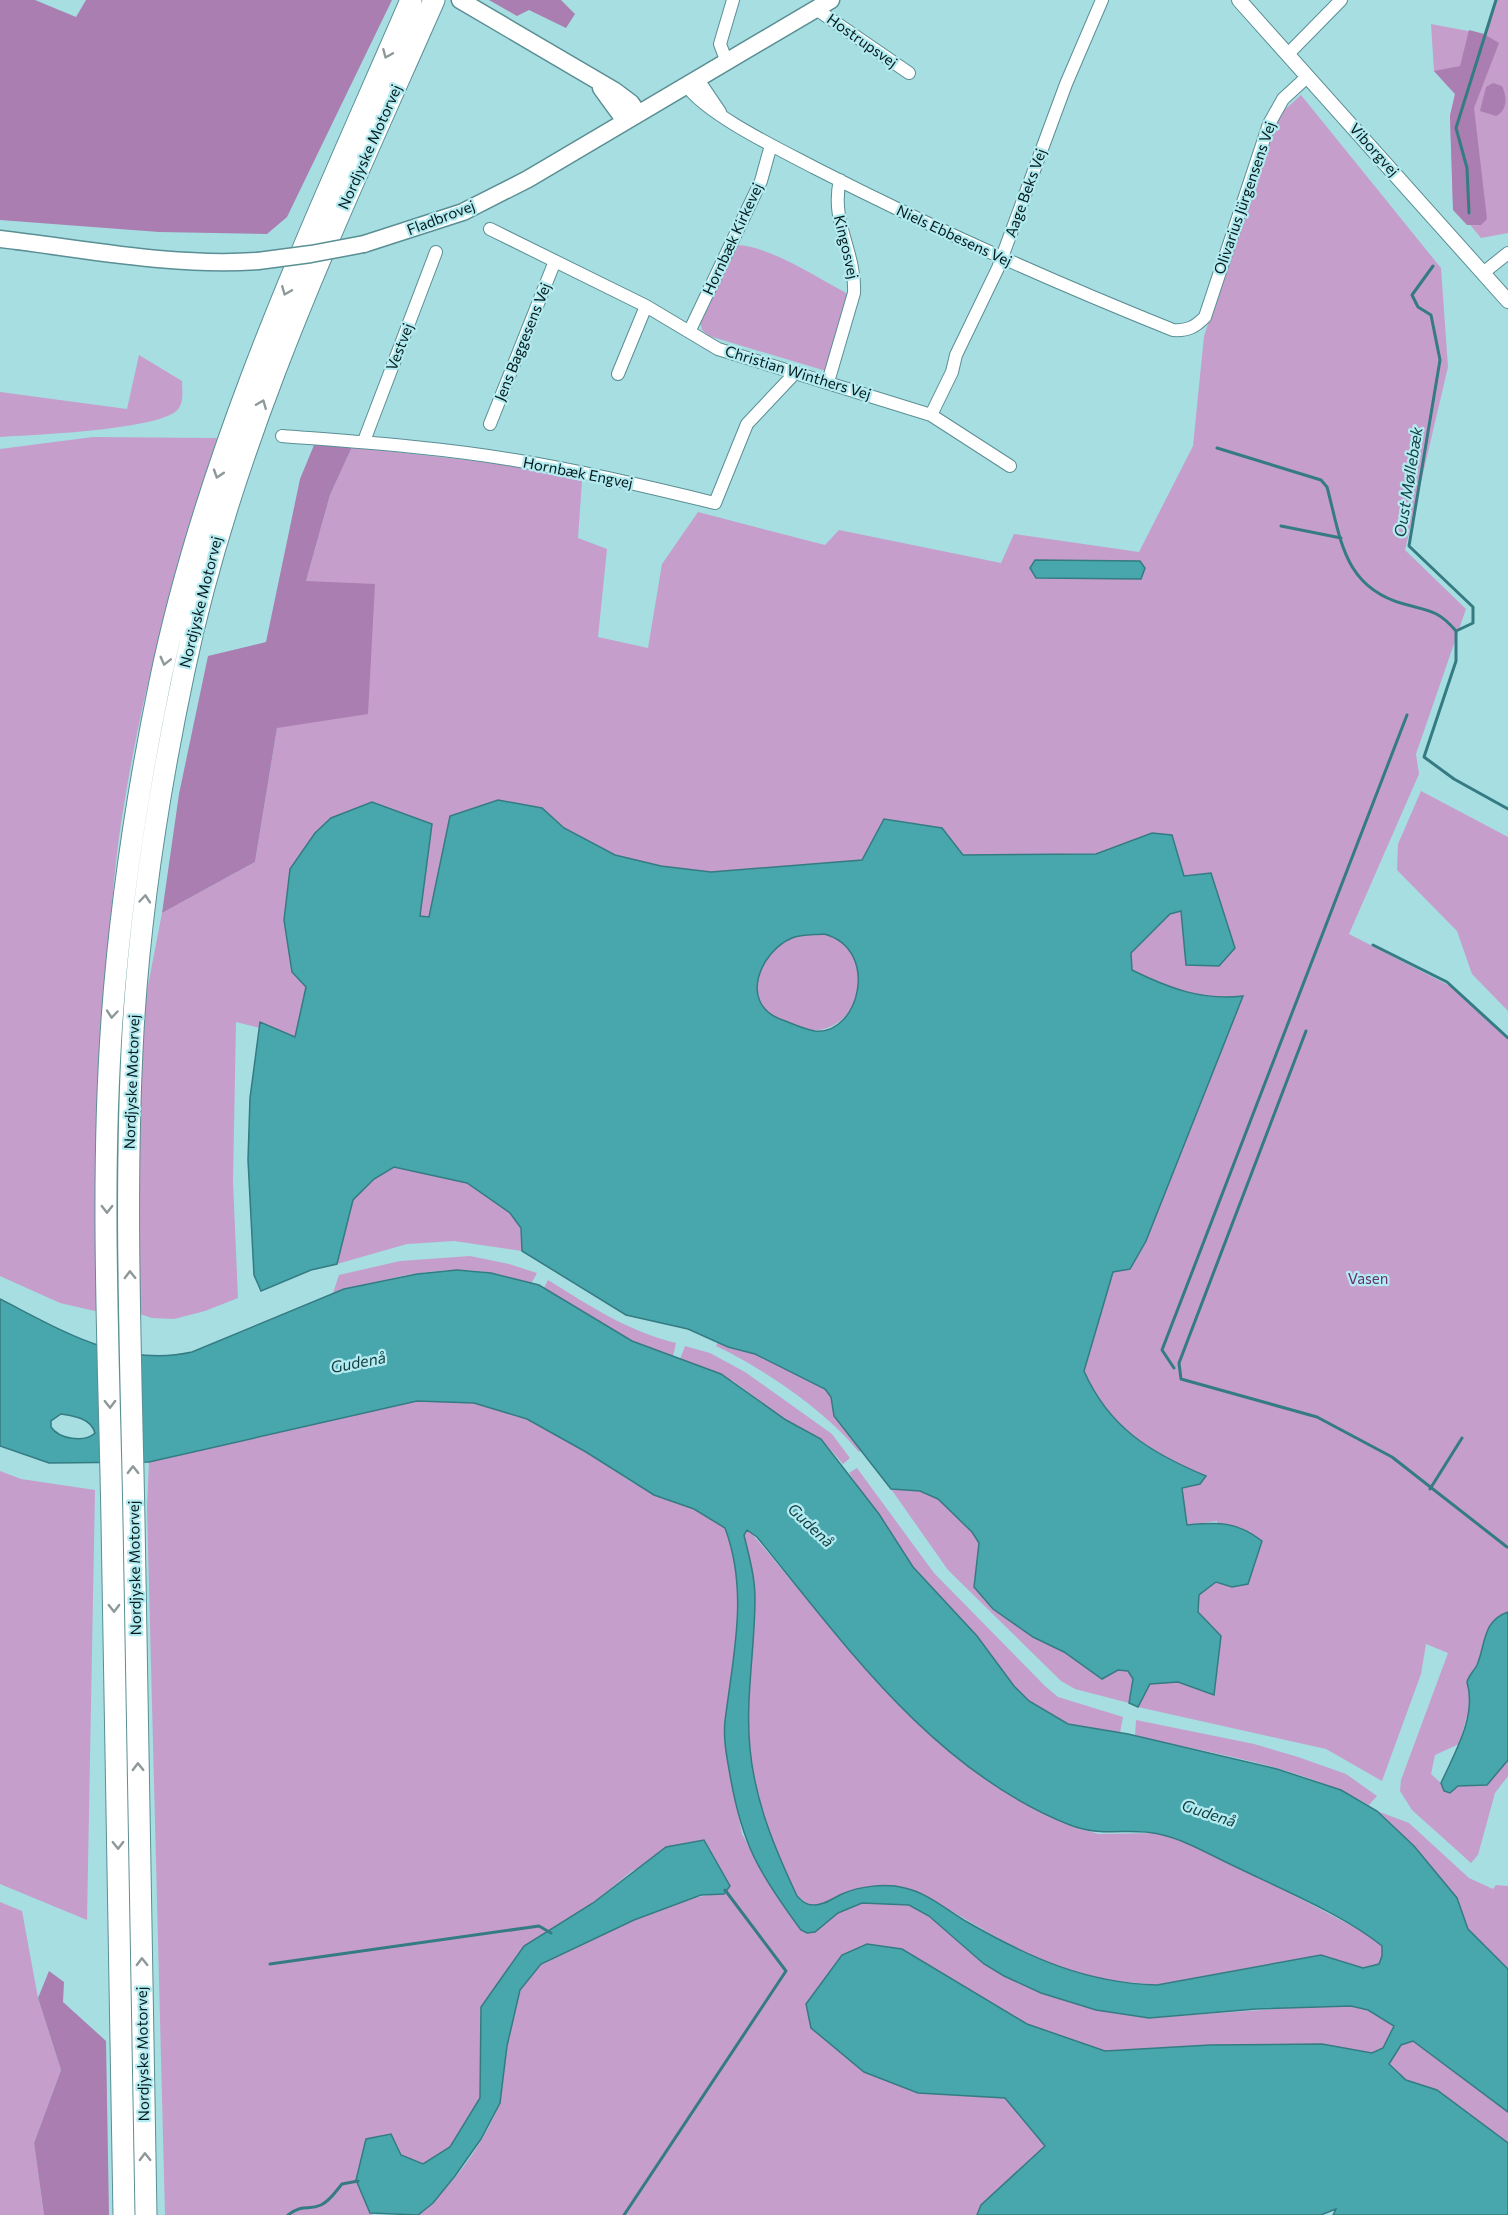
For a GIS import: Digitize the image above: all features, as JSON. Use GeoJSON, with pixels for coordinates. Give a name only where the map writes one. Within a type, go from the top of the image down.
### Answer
{"type":"FeatureCollection","features":[{"type":"Feature","properties":{"kind":"highway","name":"Nordjyske Motorvej"},"geometry":{"type":"LineString","coordinates":[[124,2215],[107,1150],[112,1023],[126,882],[160,680],[197,537],[238,410],[289,283],[411,0]]}},
{"type":"Feature","properties":{"kind":"highway","name":"Nordjyske Motorvej"},"geometry":{"type":"LineString","coordinates":[[146,2215],[129,1150],[134,1025],[147,879],[184,669],[216,542],[256,417],[303,300],[433,3]]}},
{"type":"Feature","properties":{"kind":"highway"},"geometry":{"type":"LineString","coordinates":[[117,2215],[120,2000]]}},
{"type":"Feature","properties":{"kind":"main road","name":"Fladbrovej"},"geometry":{"type":"LineString","coordinates":[[0,239],[145,258],[199,262],[258,261],[311,254],[364,243],[463,212],[528,179],[831,0]]}},
{"type":"Feature","properties":{"kind":"main road"},"geometry":{"type":"LineString","coordinates":[[465,3],[597,82],[632,117]]}},
{"type":"Feature","properties":{"kind":"street"},"geometry":{"type":"LineString","coordinates":[[726,60],[720,45],[733,0]]}},
{"type":"Feature","properties":{"kind":"street","name":"Aage Beks Vej"},"geometry":{"type":"LineString","coordinates":[[931,415],[952,372],[956,354],[1002,259],[1066,84],[1102,0]]}},
{"type":"Feature","properties":{"kind":"street","name":"Viborgvej"},"geometry":{"type":"LineString","coordinates":[[1239,0],[1508,302]]}},
{"type":"Feature","properties":{"kind":"street"},"geometry":{"type":"LineString","coordinates":[[1288,54],[1341,0]]}},
{"type":"Feature","properties":{"kind":"street","name":"Hostrupsvej"},"geometry":{"type":"LineString","coordinates":[[816,9],[909,73]]}},
{"type":"Feature","properties":{"kind":"street","name":"Olivarius Jürgensens Vej"},"geometry":{"type":"LineString","coordinates":[[1195,327],[1205,317],[1275,110],[1308,75]]}},
{"type":"Feature","properties":{"kind":"street","name":"Niels Ebbesens Vej"},"geometry":{"type":"LineString","coordinates":[[692,81],[723,115],[771,145],[840,180],[1002,259],[1173,330],[1195,327]]}},
{"type":"Feature","properties":{"kind":"street","name":"Hornbæk Kirkevej"},"geometry":{"type":"LineString","coordinates":[[690,330],[761,181],[771,145]]}},
{"type":"Feature","properties":{"kind":"street","name":"Kingosvej"},"geometry":{"type":"LineString","coordinates":[[828,382],[851,310],[855,286],[836,204],[840,180]]}},
{"type":"Feature","properties":{"kind":"street","name":"Christian Winthers Vej"},"geometry":{"type":"LineString","coordinates":[[490,229],[646,306],[690,330],[718,349],[931,415],[1010,466]]}},
{"type":"Feature","properties":{"kind":"street","name":"Vestvej"},"geometry":{"type":"LineString","coordinates":[[364,441],[436,252]]}},
{"type":"Feature","properties":{"kind":"street"},"geometry":{"type":"LineString","coordinates":[[1484,273],[1508,253]]}},
{"type":"Feature","properties":{"kind":"street","name":"Jens Baggesens Vej"},"geometry":{"type":"LineString","coordinates":[[490,424],[555,261]]}},
{"type":"Feature","properties":{"kind":"street"},"geometry":{"type":"LineString","coordinates":[[618,374],[646,306]]}},
{"type":"Feature","properties":{"kind":"street","name":"Hornbæk Engvej"},"geometry":{"type":"LineString","coordinates":[[282,436],[364,441],[512,459],[609,478],[715,503],[747,424],[796,372]]}},
{"type":"Feature","properties":{"kind":"green space"},"geometry":{"type":"Polygon","coordinates":[[[1495,0],[1508,0],[1508,233],[1481,238],[1453,204],[1450,116],[1455,94],[1434,71],[1431,24],[1484,34],[1495,0]]]}},
{"type":"Feature","properties":{"kind":"green space","name":"Vasen"},"geometry":{"type":"Polygon","coordinates":[[[1301,95],[1441,268],[1448,367],[1405,550],[1466,609],[1416,754],[1419,774],[1349,934],[1450,986],[1508,1039],[1508,1612],[1494,1621],[1490,1627],[1477,1665],[1467,1681],[1471,1702],[1459,1744],[1435,1755],[1431,1774],[1441,1783],[1444,1791],[1458,1786],[1487,1785],[1508,1760],[1508,1776],[1495,1793],[1478,1855],[1471,1863],[1412,1810],[1400,1791],[1401,1780],[1448,1653],[1426,1644],[1421,1674],[1382,1781],[1326,1749],[1138,1707],[1149,1684],[1178,1682],[1214,1694],[1221,1636],[1197,1612],[1199,1595],[1216,1582],[1232,1587],[1217,1521],[1187,1525],[1182,1488],[1200,1484],[1206,1476],[1167,1457],[1134,1436],[1106,1408],[1084,1371],[1113,1272],[1242,996],[1213,996],[1186,991],[1132,970],[1131,953],[1170,914],[1182,911],[1187,965],[1184,876],[1152,833],[1096,854],[963,855],[942,828],[863,860],[711,872],[661,866],[615,855],[564,828],[542,808],[450,816],[429,917],[420,917],[431,824],[290,869],[284,920],[292,972],[306,987],[295,1037],[236,1022],[233,1182],[238,1298],[205,1311],[174,1319],[152,1318],[140,1314],[95,1311],[60,1303],[0,1276],[0,449],[93,437],[217,438],[188,531],[150,673],[130,769],[119,838],[105,984],[146,996],[162,913],[255,862],[277,728],[306,581],[330,495],[352,447],[501,464],[582,481],[578,538],[607,549],[598,637],[648,648],[662,564],[698,512],[825,545],[839,530],[1001,563],[1014,534],[1139,552],[1193,446],[1204,336],[1280,114],[1301,95]]]}},
{"type":"Feature","properties":{"kind":"green space"},"geometry":{"type":"Polygon","coordinates":[[[737,245],[779,257],[850,295],[826,371],[709,336],[702,330],[700,322],[737,245]]]}},
{"type":"Feature","properties":{"kind":"green space"},"geometry":{"type":"Polygon","coordinates":[[[139,355],[182,381],[181,405],[169,415],[150,422],[96,430],[0,437],[0,392],[127,409],[139,355]]]}},
{"type":"Feature","properties":{"kind":"green space"},"geometry":{"type":"Polygon","coordinates":[[[1421,791],[1508,837],[1508,1011],[1472,974],[1457,931],[1397,870],[1398,844],[1421,791]]]}},
{"type":"Feature","properties":{"kind":"green space"},"geometry":{"type":"Polygon","coordinates":[[[824,934],[840,942],[851,953],[857,968],[859,984],[855,1000],[847,1013],[835,1024],[819,1030],[809,1030],[780,1019],[767,1011],[760,1001],[757,989],[764,965],[771,953],[781,944],[796,936],[824,934]]]}},
{"type":"Feature","properties":{"kind":"green space"},"geometry":{"type":"Polygon","coordinates":[[[394,1167],[467,1183],[510,1213],[521,1228],[522,1251],[454,1241],[407,1244],[337,1264],[353,1200],[374,1179],[394,1167]]]}},
{"type":"Feature","properties":{"kind":"green space"},"geometry":{"type":"Polygon","coordinates":[[[470,1256],[509,1264],[537,1273],[531,1284],[501,1275],[471,1270],[451,1270],[411,1274],[333,1293],[339,1275],[400,1261],[470,1256]]]}},
{"type":"Feature","properties":{"kind":"green space"},"geometry":{"type":"Polygon","coordinates":[[[548,1280],[625,1324],[676,1343],[673,1356],[632,1341],[544,1288],[548,1280]]]}},
{"type":"Feature","properties":{"kind":"green space"},"geometry":{"type":"Polygon","coordinates":[[[718,1342],[755,1354],[825,1389],[831,1397],[834,1416],[862,1450],[859,1452],[830,1422],[793,1392],[754,1366],[716,1346],[718,1342]]]}},
{"type":"Feature","properties":{"kind":"green space"},"geometry":{"type":"Polygon","coordinates":[[[685,1346],[710,1353],[745,1372],[832,1434],[850,1458],[843,1464],[821,1439],[786,1420],[733,1381],[680,1359],[685,1346]]]}},
{"type":"Feature","properties":{"kind":"green space"},"geometry":{"type":"Polygon","coordinates":[[[417,1401],[474,1403],[527,1419],[586,1452],[633,1483],[703,1513],[725,1528],[736,1564],[739,1624],[725,1723],[727,1758],[742,1834],[783,1906],[838,1913],[862,1903],[909,1905],[929,1916],[984,1964],[1004,1976],[1041,1993],[1149,2018],[1330,2005],[1361,2007],[1394,2026],[1383,2048],[1372,2053],[1322,2044],[1210,2045],[1105,2051],[1027,2024],[902,1949],[864,2072],[918,2093],[1005,2098],[1046,2147],[981,2205],[977,2215],[418,2215],[465,2165],[492,2120],[501,2098],[513,2014],[523,1986],[531,1973],[549,1957],[577,1943],[669,1906],[724,1893],[729,1886],[704,1840],[632,1871],[593,1903],[481,2007],[480,2098],[450,2147],[423,2164],[401,2155],[370,2213],[373,2215],[165,2215],[147,1507],[149,1462],[417,1401]]]}},
{"type":"Feature","properties":{"kind":"green space"},"geometry":{"type":"Polygon","coordinates":[[[857,1468],[934,1573],[1045,1686],[1058,1697],[1123,1717],[1120,1733],[1067,1724],[1029,1701],[1014,1686],[977,1636],[913,1567],[849,1473],[857,1468]]]}},
{"type":"Feature","properties":{"kind":"green space"},"geometry":{"type":"Polygon","coordinates":[[[0,1471],[21,1479],[95,1490],[87,1920],[0,1884],[0,1471]]]}},
{"type":"Feature","properties":{"kind":"green space"},"geometry":{"type":"Polygon","coordinates":[[[891,1489],[920,1491],[938,1499],[972,1532],[979,1543],[979,1557],[1033,1637],[1064,1652],[1102,1679],[1118,1670],[1128,1671],[1133,1679],[1129,1703],[1075,1689],[1061,1681],[948,1570],[891,1489]]]}},
{"type":"Feature","properties":{"kind":"green space"},"geometry":{"type":"Polygon","coordinates":[[[749,1530],[854,1656],[1035,1809],[1073,1827],[1099,1834],[1157,1833],[1180,1840],[1286,1891],[1363,1932],[1382,1946],[1379,1964],[1363,1968],[1321,1955],[1157,1985],[1088,1978],[1026,1954],[927,1897],[906,1888],[869,1887],[810,1905],[797,1896],[767,1825],[756,1788],[749,1730],[755,1590],[744,1535],[749,1530]]]}},
{"type":"Feature","properties":{"kind":"green space"},"geometry":{"type":"Polygon","coordinates":[[[1136,1720],[1254,1744],[1298,1757],[1346,1774],[1377,1796],[1369,1805],[1342,1791],[1284,1770],[1135,1736],[1136,1720]]]}},
{"type":"Feature","properties":{"kind":"green space"},"geometry":{"type":"Polygon","coordinates":[[[1377,1811],[1409,1823],[1469,1878],[1493,1889],[1496,1885],[1508,1886],[1508,1969],[1468,1929],[1457,1898],[1414,1846],[1377,1811]]]}},
{"type":"Feature","properties":{"kind":"green space"},"geometry":{"type":"Polygon","coordinates":[[[0,1902],[22,1911],[38,1998],[61,2070],[34,2143],[44,2215],[0,2215],[0,1902]]]}},
{"type":"Feature","properties":{"kind":"green space"},"geometry":{"type":"Polygon","coordinates":[[[1413,2041],[1508,2112],[1508,2144],[1437,2090],[1406,2080],[1389,2064],[1401,2045],[1413,2041]]]}},
{"type":"Feature","properties":{"kind":"shaded area"},"geometry":{"type":"Polygon","coordinates":[[[0,0],[35,0],[76,17],[86,0],[392,0],[287,217],[267,234],[159,232],[0,220],[0,0]]]}},
{"type":"Feature","properties":{"kind":"shaded area"},"geometry":{"type":"Polygon","coordinates":[[[489,0],[561,0],[575,14],[566,28],[529,10],[517,16],[489,0]]]}},
{"type":"Feature","properties":{"kind":"shaded area"},"geometry":{"type":"Polygon","coordinates":[[[1469,30],[1484,34],[1499,43],[1474,108],[1487,219],[1481,225],[1467,225],[1453,210],[1450,116],[1455,94],[1434,71],[1460,66],[1469,30]]]}},
{"type":"Feature","properties":{"kind":"shaded area"},"geometry":{"type":"Polygon","coordinates":[[[1493,83],[1502,86],[1505,94],[1503,110],[1496,116],[1480,111],[1486,87],[1493,83]]]}},
{"type":"Feature","properties":{"kind":"shaded area"},"geometry":{"type":"Polygon","coordinates":[[[314,445],[352,447],[330,495],[306,581],[375,584],[368,714],[277,728],[255,862],[162,913],[179,794],[208,656],[266,642],[300,479],[314,445]]]}},
{"type":"Feature","properties":{"kind":"shaded area"},"geometry":{"type":"Polygon","coordinates":[[[49,1971],[64,1982],[63,2002],[106,2041],[109,2215],[44,2215],[34,2143],[61,2070],[38,1998],[49,1971]]]}},
{"type":"Feature","properties":{"kind":"water"},"geometry":{"type":"Polygon","coordinates":[[[1035,560],[1140,561],[1145,568],[1141,579],[1036,578],[1030,568],[1035,560]]]}},
{"type":"Feature","properties":{"kind":"water"},"geometry":{"type":"Polygon","coordinates":[[[498,800],[542,808],[564,828],[615,855],[661,866],[711,872],[862,860],[884,819],[942,828],[963,855],[1096,854],[1152,833],[1172,835],[1184,876],[1211,873],[1235,948],[1219,966],[1186,965],[1181,911],[1170,914],[1131,953],[1132,970],[1186,992],[1214,997],[1243,996],[1146,1241],[1130,1269],[1113,1272],[1084,1371],[1106,1408],[1134,1436],[1167,1458],[1206,1476],[1200,1484],[1182,1488],[1187,1525],[1226,1524],[1253,1534],[1262,1541],[1248,1584],[1232,1587],[1216,1582],[1199,1595],[1198,1612],[1221,1636],[1214,1695],[1178,1682],[1150,1684],[1138,1707],[1129,1703],[1133,1679],[1128,1671],[1118,1670],[1102,1679],[1064,1652],[1033,1637],[993,1609],[974,1587],[979,1543],[972,1532],[938,1499],[920,1491],[891,1489],[834,1416],[831,1397],[825,1389],[755,1354],[728,1347],[688,1329],[626,1315],[522,1251],[521,1228],[510,1213],[467,1183],[394,1167],[374,1179],[353,1200],[337,1264],[311,1270],[261,1291],[254,1275],[248,1160],[250,1098],[260,1022],[295,1037],[306,987],[292,972],[284,920],[290,869],[315,833],[331,818],[372,802],[432,824],[420,916],[429,917],[450,816],[498,800]],[[824,934],[804,935],[792,938],[771,954],[759,977],[757,989],[760,1001],[767,1011],[780,1019],[815,1031],[830,1029],[843,1020],[852,1006],[857,990],[858,973],[853,956],[842,943],[824,934]]]}},
{"type":"Feature","properties":{"kind":"water","name":"Gudenå"},"geometry":{"type":"Polygon","coordinates":[[[457,1270],[491,1273],[539,1285],[632,1341],[721,1374],[786,1420],[821,1439],[879,1514],[913,1567],[977,1636],[1014,1686],[1029,1701],[1068,1724],[1128,1734],[1277,1769],[1341,1790],[1377,1811],[1414,1846],[1457,1898],[1468,1929],[1508,1969],[1508,2112],[1413,2041],[1401,2045],[1389,2064],[1406,2080],[1437,2090],[1508,2143],[1508,2215],[1333,2215],[1336,2209],[1321,2215],[977,2215],[981,2205],[1045,2146],[1005,2098],[918,2093],[864,2072],[811,2028],[806,2004],[842,1955],[867,1944],[902,1949],[1027,2024],[1105,2051],[1210,2045],[1322,2044],[1372,2053],[1383,2048],[1394,2026],[1368,2010],[1351,2006],[1256,2009],[1149,2018],[1096,2010],[1041,1993],[1004,1976],[984,1964],[929,1916],[909,1905],[862,1903],[838,1913],[815,1932],[807,1933],[801,1930],[774,1892],[754,1857],[740,1821],[730,1775],[725,1728],[735,1648],[738,1600],[732,1552],[725,1528],[694,1509],[654,1495],[586,1452],[527,1419],[474,1403],[417,1401],[149,1462],[49,1463],[0,1446],[0,1299],[69,1334],[92,1343],[141,1355],[166,1356],[192,1352],[344,1289],[417,1274],[457,1270]],[[61,1414],[51,1421],[51,1427],[60,1434],[78,1439],[95,1433],[86,1421],[61,1414]],[[747,1530],[744,1535],[755,1590],[749,1693],[750,1749],[753,1769],[761,1806],[774,1843],[797,1896],[804,1902],[817,1905],[849,1891],[865,1887],[905,1888],[930,1898],[992,1936],[1037,1957],[1082,1974],[1131,1983],[1157,1985],[1321,1955],[1363,1968],[1379,1964],[1382,1946],[1367,1935],[1311,1903],[1198,1848],[1179,1840],[1148,1832],[1105,1832],[1070,1825],[1021,1802],[976,1773],[896,1702],[859,1662],[757,1537],[747,1530]]]}},
{"type":"Feature","properties":{"kind":"water"},"geometry":{"type":"Polygon","coordinates":[[[1508,1612],[1508,1760],[1487,1785],[1458,1786],[1450,1793],[1444,1791],[1441,1783],[1467,1721],[1469,1695],[1467,1682],[1477,1665],[1489,1627],[1493,1621],[1508,1612]]]}},
{"type":"Feature","properties":{"kind":"water"},"geometry":{"type":"Polygon","coordinates":[[[704,1840],[730,1886],[724,1894],[701,1895],[634,1920],[541,1964],[520,1990],[507,2046],[500,2103],[481,2139],[433,2203],[418,2215],[370,2213],[356,2180],[366,2139],[391,2134],[401,2155],[423,2164],[450,2147],[480,2098],[481,2007],[524,1946],[593,1903],[666,1847],[704,1840]]]}},
{"type":"Feature","properties":{"kind":"waterway","name":"Oust Møllebæk"},"geometry":{"type":"LineString","coordinates":[[1469,213],[1467,168],[1456,128],[1496,0]]}},
{"type":"Feature","properties":{"kind":"waterway","name":"Oust Møllebæk"},"geometry":{"type":"LineString","coordinates":[[1433,266],[1412,295],[1418,307],[1431,315],[1440,360],[1409,546],[1473,607],[1473,623],[1456,631],[1456,661],[1424,757],[1454,779],[1508,809]]}},
{"type":"Feature","properties":{"kind":"waterway"},"geometry":{"type":"LineString","coordinates":[[1217,448],[1321,480],[1327,487],[1336,525],[1348,559],[1368,586],[1384,596],[1433,612],[1456,631]]}},
{"type":"Feature","properties":{"kind":"waterway"},"geometry":{"type":"LineString","coordinates":[[1281,526],[1341,538]]}},
{"type":"Feature","properties":{"kind":"waterway"},"geometry":{"type":"LineString","coordinates":[[1174,1368],[1162,1350],[1407,715]]}},
{"type":"Feature","properties":{"kind":"waterway"},"geometry":{"type":"LineString","coordinates":[[1373,945],[1447,982],[1508,1038]]}},
{"type":"Feature","properties":{"kind":"waterway"},"geometry":{"type":"LineString","coordinates":[[1306,1031],[1179,1363],[1181,1379],[1317,1417],[1392,1457],[1507,1547]]}},
{"type":"Feature","properties":{"kind":"waterway"},"geometry":{"type":"LineString","coordinates":[[1430,1489],[1462,1438]]}},
{"type":"Feature","properties":{"kind":"waterway"},"geometry":{"type":"LineString","coordinates":[[624,2215],[786,1971],[725,1890]]}},
{"type":"Feature","properties":{"kind":"waterway"},"geometry":{"type":"LineString","coordinates":[[270,1964],[539,1926],[551,1933]]}},
{"type":"Feature","properties":{"kind":"waterway"},"geometry":{"type":"LineString","coordinates":[[288,2215],[298,2209],[321,2205],[342,2184],[358,2181]]}}]}
